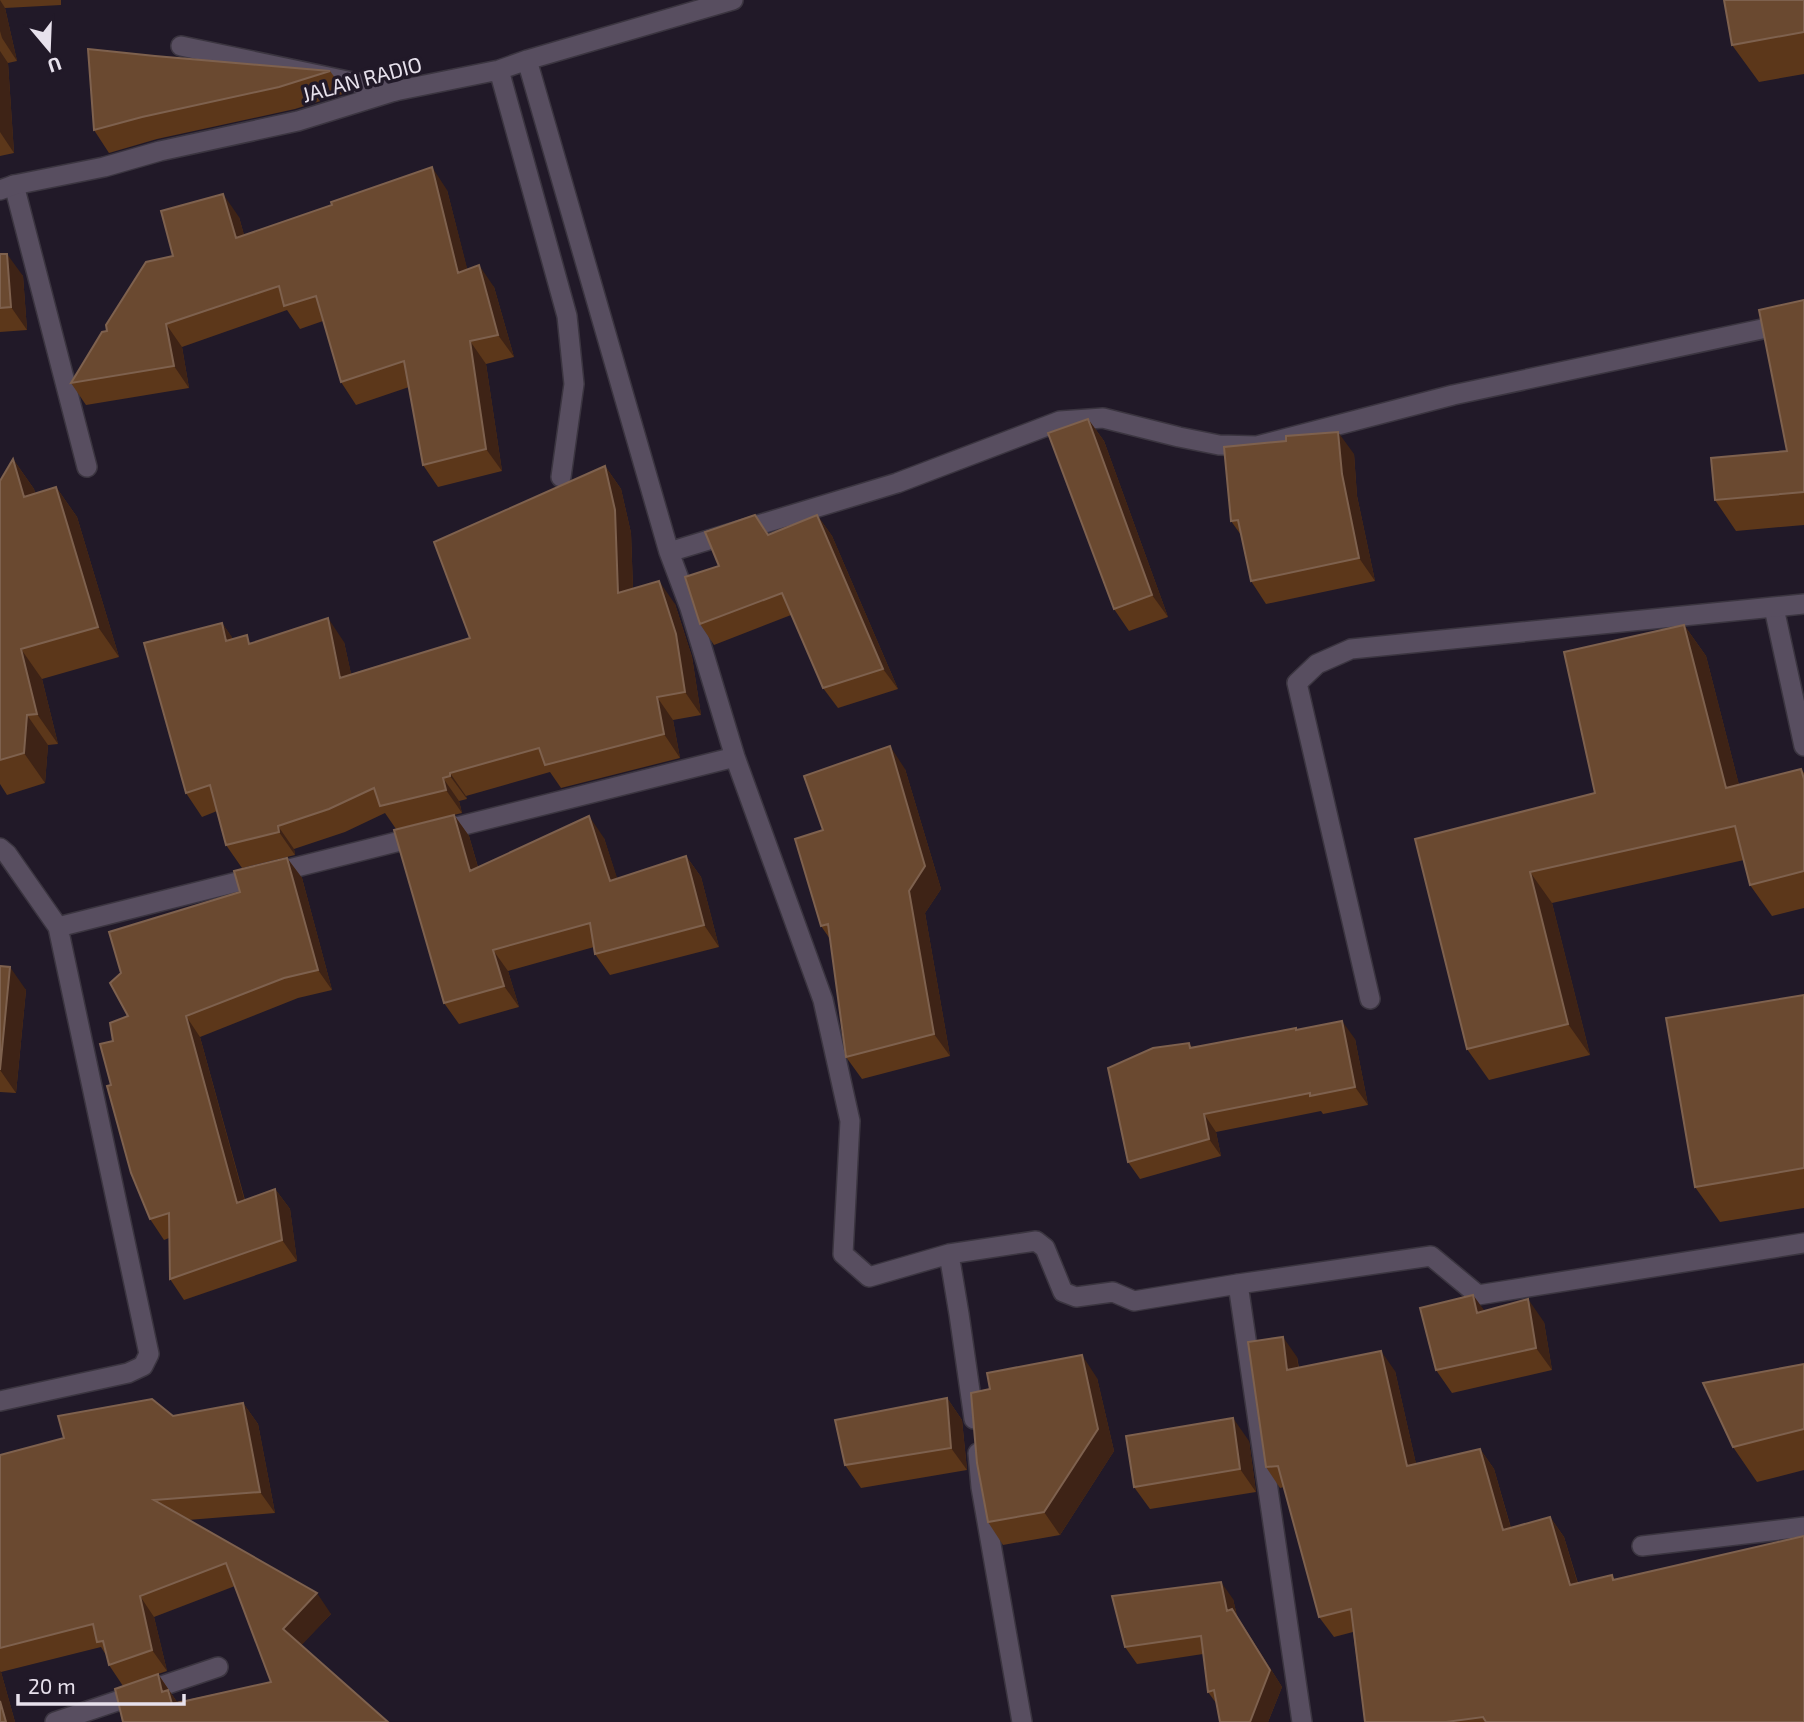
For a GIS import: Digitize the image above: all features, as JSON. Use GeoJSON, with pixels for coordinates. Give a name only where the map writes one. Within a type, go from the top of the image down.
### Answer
{"type":"FeatureCollection","features":[{"type":"Feature","properties":{"kind":"street","name":"JALAN RADIO"},"geometry":{"type":"LineString","coordinates":[[7,187],[298,121],[395,91],[499,70],[733,0]]}},
{"type":"Feature","properties":{"kind":"street"},"geometry":{"type":"LineString","coordinates":[[181,46],[395,91]]}},
{"type":"Feature","properties":{"kind":"street"},"geometry":{"type":"LineString","coordinates":[[527,60],[669,552],[690,608],[735,757],[823,1000],[850,1121],[843,1254],[869,1277],[948,1254],[1036,1241],[1045,1248],[1063,1292],[1076,1297],[1113,1292],[1134,1301],[1432,1256],[1478,1295],[1804,1243]]}},
{"type":"Feature","properties":{"kind":"street"},"geometry":{"type":"LineString","coordinates":[[499,70],[567,316],[574,384],[561,477]]}},
{"type":"Feature","properties":{"kind":"street"},"geometry":{"type":"LineString","coordinates":[[7,187],[87,467]]}},
{"type":"Feature","properties":{"kind":"street"},"geometry":{"type":"LineString","coordinates":[[669,552],[897,484],[1060,421],[1103,418],[1219,445],[1257,446],[1453,396],[1804,320]]}},
{"type":"Feature","properties":{"kind":"street"},"geometry":{"type":"LineString","coordinates":[[1370,999],[1297,683],[1317,664],[1352,649],[1804,604]]}},
{"type":"Feature","properties":{"kind":"street"},"geometry":{"type":"LineString","coordinates":[[1773,608],[1804,746]]}},
{"type":"Feature","properties":{"kind":"street"},"geometry":{"type":"LineString","coordinates":[[58,927],[735,757]]}},
{"type":"Feature","properties":{"kind":"street"},"geometry":{"type":"LineString","coordinates":[[0,848],[58,927],[149,1354],[144,1366],[128,1373],[0,1401]]}},
{"type":"Feature","properties":{"kind":"street"},"geometry":{"type":"LineString","coordinates":[[948,1254],[973,1401],[981,1487],[1022,1722]]}},
{"type":"Feature","properties":{"kind":"street"},"geometry":{"type":"LineString","coordinates":[[1238,1284],[1302,1722]]}},
{"type":"Feature","properties":{"kind":"street"},"geometry":{"type":"LineString","coordinates":[[1642,1546],[1804,1527]]}},
{"type":"Feature","properties":{"kind":"street"},"geometry":{"type":"LineString","coordinates":[[55,1722],[218,1667]]}},
{"type":"Feature","properties":{"kind":"building"},"geometry":{"type":"Polygon","coordinates":[[[1724,0],[1804,0],[1804,32],[1732,45],[1724,0]]]}},
{"type":"Feature","properties":{"kind":"building"},"geometry":{"type":"Polygon","coordinates":[[[88,49],[330,71],[279,87],[94,130],[88,49]]]}},
{"type":"Feature","properties":{"kind":"building"},"geometry":{"type":"Polygon","coordinates":[[[432,167],[458,273],[479,265],[498,335],[470,341],[486,449],[423,465],[404,361],[341,382],[316,296],[284,306],[279,286],[166,324],[174,366],[71,383],[102,332],[107,331],[106,325],[146,262],[173,256],[161,211],[223,194],[236,238],[432,167]]]}},
{"type":"Feature","properties":{"kind":"building"},"geometry":{"type":"Polygon","coordinates":[[[0,254],[7,254],[11,307],[0,308],[0,254]]]}},
{"type":"Feature","properties":{"kind":"building"},"geometry":{"type":"Polygon","coordinates":[[[1804,300],[1804,492],[1715,500],[1711,458],[1787,451],[1759,310],[1804,300]]]}},
{"type":"Feature","properties":{"kind":"building"},"geometry":{"type":"Polygon","coordinates":[[[1088,419],[1152,595],[1114,609],[1048,433],[1088,419]]]}},
{"type":"Feature","properties":{"kind":"building"},"geometry":{"type":"Polygon","coordinates":[[[1338,432],[1342,474],[1359,558],[1251,581],[1238,520],[1231,521],[1224,447],[1286,441],[1286,436],[1338,432]]]}},
{"type":"Feature","properties":{"kind":"building"},"geometry":{"type":"Polygon","coordinates":[[[13,459],[24,497],[56,487],[98,627],[21,649],[37,714],[27,715],[24,753],[0,760],[0,481],[13,459]]]}},
{"type":"Feature","properties":{"kind":"building"},"geometry":{"type":"Polygon","coordinates":[[[605,466],[615,510],[618,593],[659,581],[676,634],[685,692],[657,697],[664,734],[545,765],[539,748],[450,773],[450,776],[443,778],[446,790],[380,806],[374,788],[329,809],[278,826],[279,832],[226,845],[210,785],[186,793],[144,643],[222,623],[226,641],[247,635],[249,644],[328,618],[340,678],[470,638],[434,542],[605,466]]]}},
{"type":"Feature","properties":{"kind":"building"},"geometry":{"type":"Polygon","coordinates":[[[755,515],[768,535],[817,515],[883,669],[823,688],[782,593],[700,624],[685,577],[719,566],[705,532],[755,515]]]}},
{"type":"Feature","properties":{"kind":"building"},"geometry":{"type":"Polygon","coordinates":[[[1684,625],[1726,788],[1801,769],[1804,779],[1804,871],[1750,885],[1735,826],[1530,872],[1568,1024],[1467,1049],[1415,839],[1595,793],[1564,652],[1684,625]]]}},
{"type":"Feature","properties":{"kind":"building"},"geometry":{"type":"Polygon","coordinates":[[[890,746],[925,866],[909,891],[934,1034],[846,1057],[828,924],[821,926],[795,839],[823,830],[804,776],[890,746]]]}},
{"type":"Feature","properties":{"kind":"building"},"geometry":{"type":"Polygon","coordinates":[[[454,815],[470,871],[589,816],[610,881],[686,856],[704,925],[595,954],[590,923],[493,950],[504,986],[444,1003],[394,830],[454,815]]]}},
{"type":"Feature","properties":{"kind":"building"},"geometry":{"type":"Polygon","coordinates":[[[287,858],[318,970],[284,978],[186,1016],[237,1203],[275,1189],[282,1240],[170,1279],[169,1213],[150,1219],[131,1173],[107,1086],[111,1085],[100,1044],[113,1041],[110,1023],[128,1016],[110,983],[121,973],[109,932],[240,892],[234,871],[287,858]]]}},
{"type":"Feature","properties":{"kind":"building"},"geometry":{"type":"Polygon","coordinates":[[[0,966],[10,967],[0,1070],[0,966]]]}},
{"type":"Feature","properties":{"kind":"building"},"geometry":{"type":"Polygon","coordinates":[[[1804,995],[1804,1168],[1695,1187],[1666,1018],[1804,995]]]}},
{"type":"Feature","properties":{"kind":"building"},"geometry":{"type":"Polygon","coordinates":[[[1342,1021],[1355,1087],[1204,1114],[1209,1139],[1128,1162],[1108,1068],[1153,1048],[1189,1043],[1190,1048],[1342,1021]]]}},
{"type":"Feature","properties":{"kind":"building"},"geometry":{"type":"Polygon","coordinates":[[[1473,1295],[1477,1313],[1528,1299],[1536,1348],[1436,1370],[1420,1308],[1473,1295]]]}},
{"type":"Feature","properties":{"kind":"building"},"geometry":{"type":"Polygon","coordinates":[[[1283,1337],[1287,1370],[1381,1351],[1407,1466],[1480,1449],[1503,1530],[1550,1517],[1570,1585],[1612,1575],[1613,1580],[1804,1536],[1804,1722],[1486,1722],[1483,1717],[1446,1722],[1365,1722],[1351,1609],[1319,1617],[1278,1466],[1266,1467],[1248,1342],[1283,1337]]]}},
{"type":"Feature","properties":{"kind":"building"},"geometry":{"type":"Polygon","coordinates":[[[1082,1355],[1098,1429],[1044,1512],[988,1522],[977,1463],[971,1393],[990,1389],[987,1373],[1082,1355]]]}},
{"type":"Feature","properties":{"kind":"building"},"geometry":{"type":"Polygon","coordinates":[[[1804,1364],[1804,1429],[1733,1447],[1703,1383],[1804,1364]]]}},
{"type":"Feature","properties":{"kind":"building"},"geometry":{"type":"Polygon","coordinates":[[[947,1398],[951,1448],[845,1465],[835,1420],[947,1398]]]}},
{"type":"Feature","properties":{"kind":"building"},"geometry":{"type":"Polygon","coordinates":[[[152,1399],[173,1416],[243,1403],[260,1492],[154,1500],[317,1593],[283,1629],[388,1722],[123,1722],[115,1689],[158,1674],[162,1692],[168,1690],[172,1704],[271,1682],[226,1563],[140,1596],[152,1650],[109,1665],[103,1641],[97,1642],[93,1624],[0,1648],[0,1455],[64,1438],[58,1416],[152,1399]]]}},
{"type":"Feature","properties":{"kind":"building"},"geometry":{"type":"Polygon","coordinates":[[[1233,1418],[1240,1469],[1134,1487],[1126,1436],[1233,1418]]]}},
{"type":"Feature","properties":{"kind":"building"},"geometry":{"type":"Polygon","coordinates":[[[1221,1582],[1227,1611],[1232,1609],[1270,1670],[1250,1722],[1220,1722],[1214,1690],[1208,1692],[1201,1636],[1125,1647],[1112,1596],[1221,1582]]]}},
{"type":"Feature","properties":{"kind":"building"},"geometry":{"type":"Polygon","coordinates":[[[0,1701],[6,1722],[0,1722],[0,1701]]]}}]}
